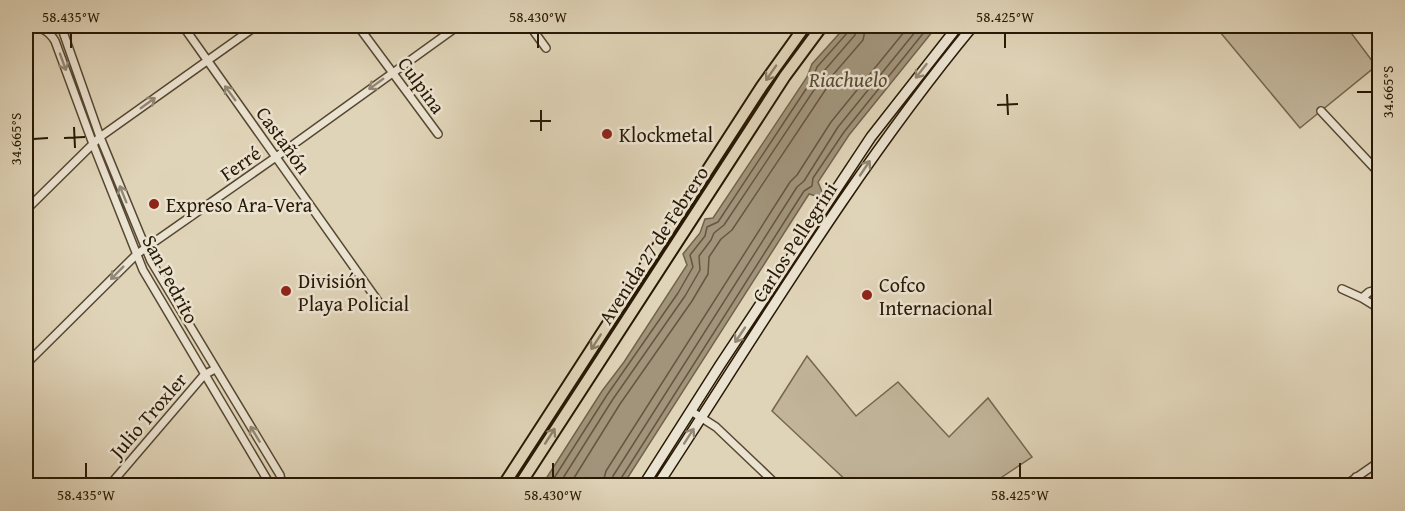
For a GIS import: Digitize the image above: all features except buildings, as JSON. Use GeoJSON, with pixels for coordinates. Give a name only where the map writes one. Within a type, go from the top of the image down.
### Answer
{"type":"FeatureCollection","features":[{"type":"Feature","properties":{"kind":"main road","name":"Avenida 27 de Febrero"},"geometry":{"type":"LineString","coordinates":[[503,486],[762,86],[805,26]]}},
{"type":"Feature","properties":{"kind":"main road","name":"Avenida 27 de Febrero"},"geometry":{"type":"LineString","coordinates":[[519,486],[690,220],[701,217],[715,195],[711,189],[785,76],[822,26]]}},
{"type":"Feature","properties":{"kind":"main road","name":"Carlos Pellegrini"},"geometry":{"type":"LineString","coordinates":[[643,486],[885,118],[958,26]]}},
{"type":"Feature","properties":{"kind":"main road","name":"Carlos Pellegrini"},"geometry":{"type":"LineString","coordinates":[[657,486],[882,142],[973,26]]}},
{"type":"Feature","properties":{"kind":"main road"},"geometry":{"type":"LineString","coordinates":[[700,182],[711,189]]}},
{"type":"Feature","properties":{"kind":"street","name":"San Pedrito"},"geometry":{"type":"LineString","coordinates":[[61,26],[100,137],[145,248],[280,475],[282,486]]}},
{"type":"Feature","properties":{"kind":"street","name":"Castañón"},"geometry":{"type":"LineString","coordinates":[[183,26],[380,304]]}},
{"type":"Feature","properties":{"kind":"street"},"geometry":{"type":"LineString","coordinates":[[26,210],[100,137],[256,26]]}},
{"type":"Feature","properties":{"kind":"street","name":"Culpina"},"geometry":{"type":"LineString","coordinates":[[358,26],[438,134]]}},
{"type":"Feature","properties":{"kind":"street","name":"Ferré"},"geometry":{"type":"LineString","coordinates":[[26,364],[137,254],[458,26]]}},
{"type":"Feature","properties":{"kind":"street"},"geometry":{"type":"LineString","coordinates":[[530,26],[546,48]]}},
{"type":"Feature","properties":{"kind":"street","name":"San Pedrito"},"geometry":{"type":"LineString","coordinates":[[26,27],[45,29],[55,41],[93,144],[144,270],[271,486]]}},
{"type":"Feature","properties":{"kind":"street"},"geometry":{"type":"LineString","coordinates":[[1321,111],[1380,174]]}},
{"type":"Feature","properties":{"kind":"street"},"geometry":{"type":"LineString","coordinates":[[1342,289],[1380,309]]}},
{"type":"Feature","properties":{"kind":"street"},"geometry":{"type":"LineString","coordinates":[[1362,298],[1369,292],[1380,289]]}},
{"type":"Feature","properties":{"kind":"street","name":"Julio Troxler"},"geometry":{"type":"LineString","coordinates":[[109,486],[204,375],[215,369]]}},
{"type":"Feature","properties":{"kind":"street"},"geometry":{"type":"LineString","coordinates":[[691,411],[716,427],[778,486]]}},
{"type":"Feature","properties":{"kind":"street"},"geometry":{"type":"LineString","coordinates":[[1344,486],[1380,461]]}},
{"type":"Feature","properties":{"kind":"street"},"geometry":{"type":"LineString","coordinates":[[1356,477],[1362,486]]}},
{"type":"Feature","properties":{"kind":"shaded area"},"geometry":{"type":"Polygon","coordinates":[[[1215,26],[1346,26],[1376,66],[1300,128],[1215,26]]]}},
{"type":"Feature","properties":{"kind":"shaded area"},"geometry":{"type":"Polygon","coordinates":[[[807,356],[856,416],[898,382],[949,437],[988,398],[1032,457],[990,485],[851,485],[772,411],[807,356]]]}},
{"type":"Feature","properties":{"kind":"water","name":"Riachuelo"},"geometry":{"type":"Polygon","coordinates":[[[846,26],[937,26],[849,135],[818,182],[823,194],[819,197],[809,194],[623,485],[542,485],[687,265],[683,254],[700,233],[705,219],[713,218],[807,77],[812,64],[846,26]]]}},
{"type":"Feature","properties":{"kind":"place","name":"Klockmetal"},"geometry":{"type":"Point","coordinates":[607,134]}},
{"type":"Feature","properties":{"kind":"place","name":"Expreso Ara-Vera"},"geometry":{"type":"Point","coordinates":[154,204]}},
{"type":"Feature","properties":{"kind":"place","name":"División Playa Policial"},"geometry":{"type":"Point","coordinates":[286,291]}},
{"type":"Feature","properties":{"kind":"place","name":"Cofco Internacional"},"geometry":{"type":"Point","coordinates":[867,295]}}]}
